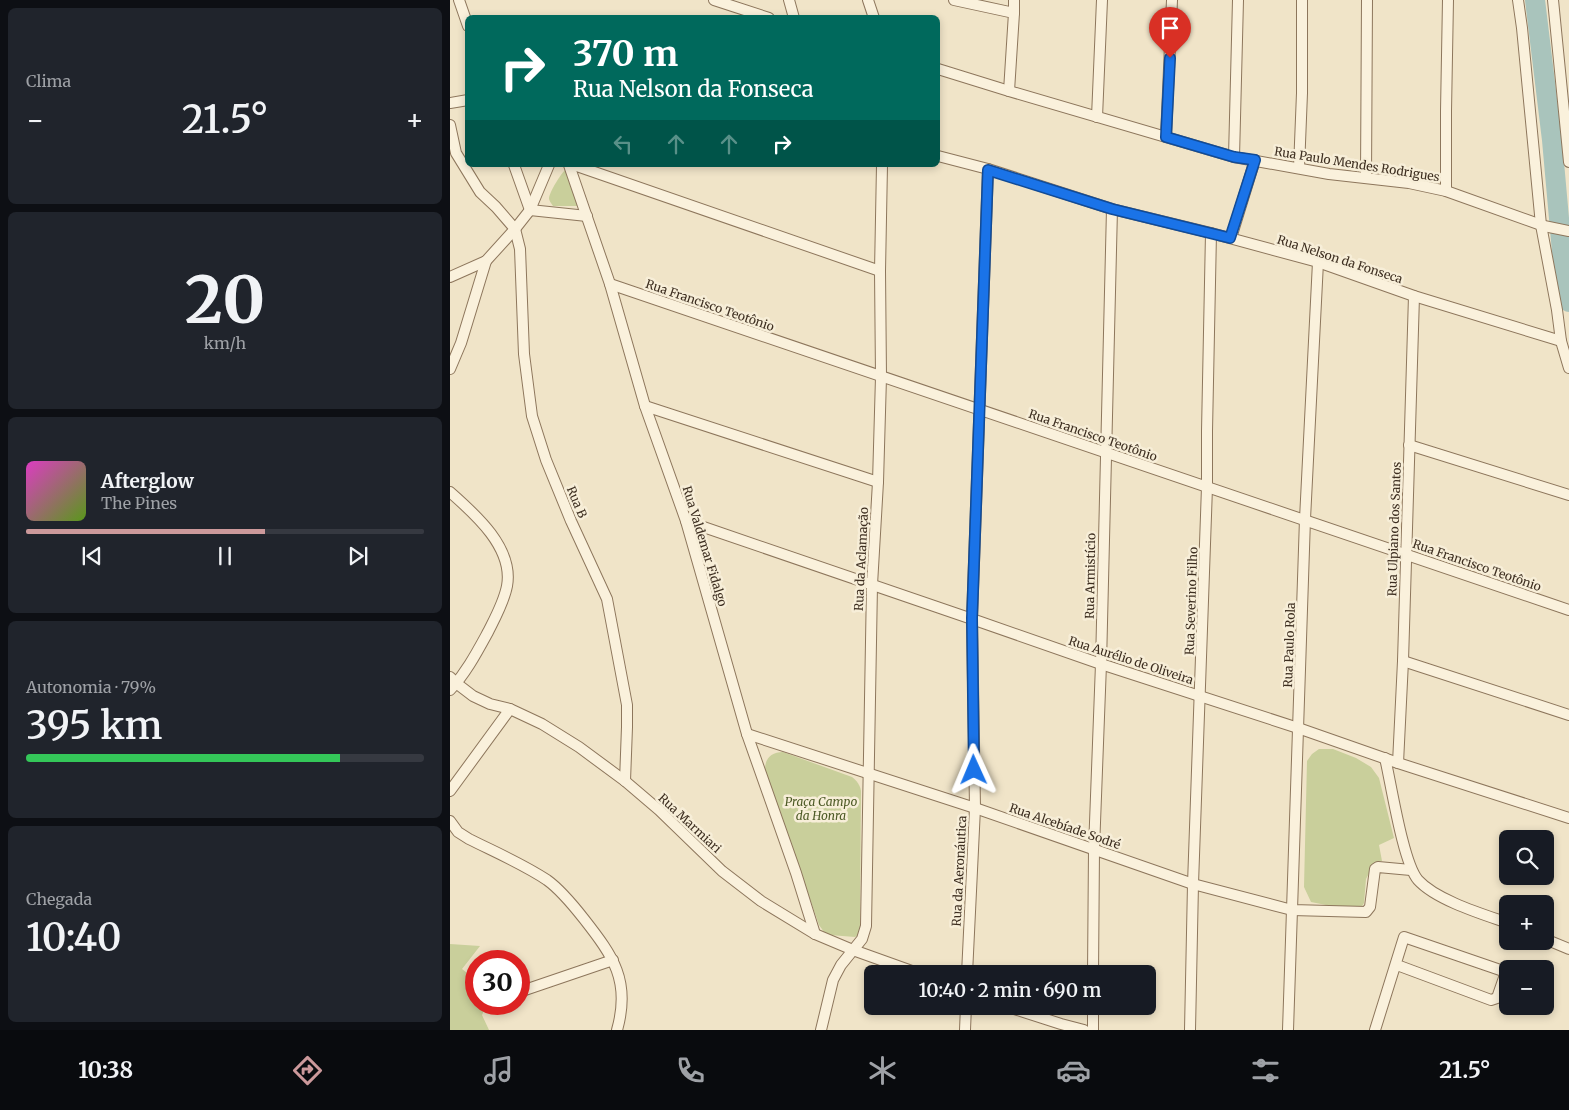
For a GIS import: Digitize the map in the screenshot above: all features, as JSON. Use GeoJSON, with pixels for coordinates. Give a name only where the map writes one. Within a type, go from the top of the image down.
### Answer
{"type":"FeatureCollection","features":[{"type":"Feature","properties":{"kind":"street"},"geometry":{"type":"LineString","coordinates":[[459,0],[465,17]]}},
{"type":"Feature","properties":{"kind":"street"},"geometry":{"type":"LineString","coordinates":[[789,0],[793,15]]}},
{"type":"Feature","properties":{"kind":"street"},"geometry":{"type":"LineString","coordinates":[[868,0],[873,15]]}},
{"type":"Feature","properties":{"kind":"street"},"geometry":{"type":"LineString","coordinates":[[954,0],[1014,13]]}},
{"type":"Feature","properties":{"kind":"street"},"geometry":{"type":"LineString","coordinates":[[1009,91],[1014,0]]}},
{"type":"Feature","properties":{"kind":"street"},"geometry":{"type":"LineString","coordinates":[[1097,116],[1102,0]]}},
{"type":"Feature","properties":{"kind":"street"},"geometry":{"type":"LineString","coordinates":[[1166,137],[1172,0]]}},
{"type":"Feature","properties":{"kind":"street"},"geometry":{"type":"LineString","coordinates":[[1234,157],[1238,0]]}},
{"type":"Feature","properties":{"kind":"street"},"geometry":{"type":"LineString","coordinates":[[1299,168],[1302,94],[1302,0]]}},
{"type":"Feature","properties":{"kind":"street"},"geometry":{"type":"LineString","coordinates":[[1366,177],[1367,0]]}},
{"type":"Feature","properties":{"kind":"street"},"geometry":{"type":"LineString","coordinates":[[1446,191],[1448,0]]}},
{"type":"Feature","properties":{"kind":"street"},"geometry":{"type":"LineString","coordinates":[[1518,0],[1542,225],[1561,341],[1569,368]]}},
{"type":"Feature","properties":{"kind":"street"},"geometry":{"type":"LineString","coordinates":[[1553,0],[1569,162]]}},
{"type":"Feature","properties":{"kind":"street"},"geometry":{"type":"LineString","coordinates":[[718,1],[759,15]]}},
{"type":"Feature","properties":{"kind":"street","name":"Rua Paulo Mendes Rodrigues"},"geometry":{"type":"LineString","coordinates":[[940,70],[1234,157],[1329,174],[1409,183],[1446,191],[1542,225],[1569,231]]}},
{"type":"Feature","properties":{"kind":"street"},"geometry":{"type":"LineString","coordinates":[[450,103],[465,100]]}},
{"type":"Feature","properties":{"kind":"street"},"geometry":{"type":"LineString","coordinates":[[450,126],[456,153],[480,192],[496,206],[515,229]]}},
{"type":"Feature","properties":{"kind":"street","name":"Rua Nelson da Fonseca"},"geometry":{"type":"LineString","coordinates":[[940,157],[1112,209],[1212,233],[1318,262],[1414,296],[1561,341]]}},
{"type":"Feature","properties":{"kind":"street"},"geometry":{"type":"LineString","coordinates":[[1230,238],[1255,160]]}},
{"type":"Feature","properties":{"kind":"street"},"geometry":{"type":"LineString","coordinates":[[515,167],[530,210]]}},
{"type":"Feature","properties":{"kind":"street"},"geometry":{"type":"LineString","coordinates":[[450,277],[486,261],[515,229],[530,210],[549,167]]}},
{"type":"Feature","properties":{"kind":"street","name":"Rua Valdemar Fidalgo"},"geometry":{"type":"LineString","coordinates":[[570,167],[610,284],[645,406],[686,521],[746,734],[796,873],[815,934]]}},
{"type":"Feature","properties":{"kind":"street"},"geometry":{"type":"LineString","coordinates":[[580,167],[880,271]]}},
{"type":"Feature","properties":{"kind":"street","name":"Rua da Aclamação"},"geometry":{"type":"LineString","coordinates":[[821,1030],[833,980],[841,965],[862,939],[866,926],[872,584],[878,482],[881,377],[882,167]]}},
{"type":"Feature","properties":{"kind":"street","name":"Rua da Aeronáutica"},"geometry":{"type":"LineString","coordinates":[[967,965],[975,808],[972,618],[988,170]]}},
{"type":"Feature","properties":{"kind":"street","name":"Rua Armistício"},"geometry":{"type":"LineString","coordinates":[[1093,965],[1094,849],[1101,664],[1112,209]]}},
{"type":"Feature","properties":{"kind":"street"},"geometry":{"type":"LineString","coordinates":[[530,210],[587,216]]}},
{"type":"Feature","properties":{"kind":"street","name":"Rua B"},"geometry":{"type":"LineString","coordinates":[[515,229],[520,249],[524,354],[532,416],[546,460],[571,521],[608,599],[627,705],[625,781]]}},
{"type":"Feature","properties":{"kind":"street","name":"Rua Severino Filho"},"geometry":{"type":"LineString","coordinates":[[1190,1030],[1193,884],[1207,487],[1212,233]]}},
{"type":"Feature","properties":{"kind":"street"},"geometry":{"type":"LineString","coordinates":[[450,370],[461,343],[486,261]]}},
{"type":"Feature","properties":{"kind":"street","name":"Rua Paulo Rola"},"geometry":{"type":"LineString","coordinates":[[1288,1030],[1305,519],[1318,262]]}},
{"type":"Feature","properties":{"kind":"street","name":"Rua Francisco Teotônio"},"geometry":{"type":"LineString","coordinates":[[610,284],[1569,610]]}},
{"type":"Feature","properties":{"kind":"street","name":"Rua Ulpiano dos Santos"},"geometry":{"type":"LineString","coordinates":[[1398,763],[1403,661],[1414,296]]}},
{"type":"Feature","properties":{"kind":"street"},"geometry":{"type":"LineString","coordinates":[[645,406],[878,482]]}},
{"type":"Feature","properties":{"kind":"street"},"geometry":{"type":"LineString","coordinates":[[1409,445],[1569,495]]}},
{"type":"Feature","properties":{"kind":"street"},"geometry":{"type":"LineString","coordinates":[[450,492],[483,522],[493,536],[503,556],[507,571],[507,585],[503,600],[492,624],[476,654],[452,683]]}},
{"type":"Feature","properties":{"kind":"street","name":"Rua Aurélio de Oliveira"},"geometry":{"type":"LineString","coordinates":[[686,521],[1101,664],[1569,818]]}},
{"type":"Feature","properties":{"kind":"street"},"geometry":{"type":"LineString","coordinates":[[1403,661],[1569,715]]}},
{"type":"Feature","properties":{"kind":"street","name":"Rua Marmiari"},"geometry":{"type":"LineString","coordinates":[[452,683],[490,704],[510,709],[542,724],[579,747],[625,781],[659,810],[722,870],[761,901],[815,934],[895,965]]}},
{"type":"Feature","properties":{"kind":"street"},"geometry":{"type":"LineString","coordinates":[[450,791],[510,709]]}},
{"type":"Feature","properties":{"kind":"street","name":"Rua Alcebíade Sodré"},"geometry":{"type":"LineString","coordinates":[[746,734],[975,808],[1193,884],[1292,910],[1366,912],[1370,906],[1375,869],[1378,867],[1411,870]]}},
{"type":"Feature","properties":{"kind":"street"},"geometry":{"type":"LineString","coordinates":[[1385,758],[1411,870],[1419,882],[1432,891],[1470,909],[1499,920]]}},
{"type":"Feature","properties":{"kind":"street"},"geometry":{"type":"LineString","coordinates":[[450,821],[458,832],[469,839],[548,881],[573,906],[597,935],[614,960],[620,979],[622,996],[621,1016],[617,1030]]}},
{"type":"Feature","properties":{"kind":"street"},"geometry":{"type":"LineString","coordinates":[[1375,1030],[1404,937],[1506,972],[1497,998],[1489,1000],[1396,965]]}},
{"type":"Feature","properties":{"kind":"street"},"geometry":{"type":"LineString","coordinates":[[1554,943],[1569,949]]}},
{"type":"Feature","properties":{"kind":"street"},"geometry":{"type":"LineString","coordinates":[[530,988],[614,960]]}},
{"type":"Feature","properties":{"kind":"street"},"geometry":{"type":"LineString","coordinates":[[965,1030],[966,1015]]}},
{"type":"Feature","properties":{"kind":"street"},"geometry":{"type":"LineString","coordinates":[[1034,1015],[1084,1030]]}},
{"type":"Feature","properties":{"kind":"street"},"geometry":{"type":"LineString","coordinates":[[1092,1030],[1093,1015]]}},
{"type":"Feature","properties":{"kind":"green space"},"geometry":{"type":"Polygon","coordinates":[[[567,168],[578,203],[577,206],[553,206],[549,199],[551,192],[567,168]]]}},
{"type":"Feature","properties":{"kind":"green space"},"geometry":{"type":"Polygon","coordinates":[[[1319,749],[1333,749],[1356,758],[1371,767],[1379,778],[1394,838],[1379,845],[1382,861],[1375,862],[1366,879],[1364,903],[1361,908],[1331,906],[1311,902],[1304,887],[1307,761],[1319,749]]]}},
{"type":"Feature","properties":{"kind":"green space","name":"Praça Campo da Honra"},"geometry":{"type":"Polygon","coordinates":[[[783,752],[852,777],[860,787],[860,931],[855,937],[830,935],[824,932],[819,925],[765,769],[766,762],[770,756],[783,752]]]}},
{"type":"Feature","properties":{"kind":"green space"},"geometry":{"type":"Polygon","coordinates":[[[450,944],[480,946],[477,950],[465,950],[465,965],[462,969],[465,971],[465,1015],[482,1015],[489,1030],[450,1030],[450,944]]]}},
{"type":"Feature","properties":{"kind":"waterway"},"geometry":{"type":"LineString","coordinates":[[1535,0],[1552,140],[1563,263],[1569,302]]}},
{"type":"Feature","properties":{"kind":"route"},"geometry":{"type":"LineString","coordinates":[[974,770],[972,618],[988,170],[1112,209],[1230,238],[1255,160],[1234,157],[1166,137],[1170,58]]}}]}
